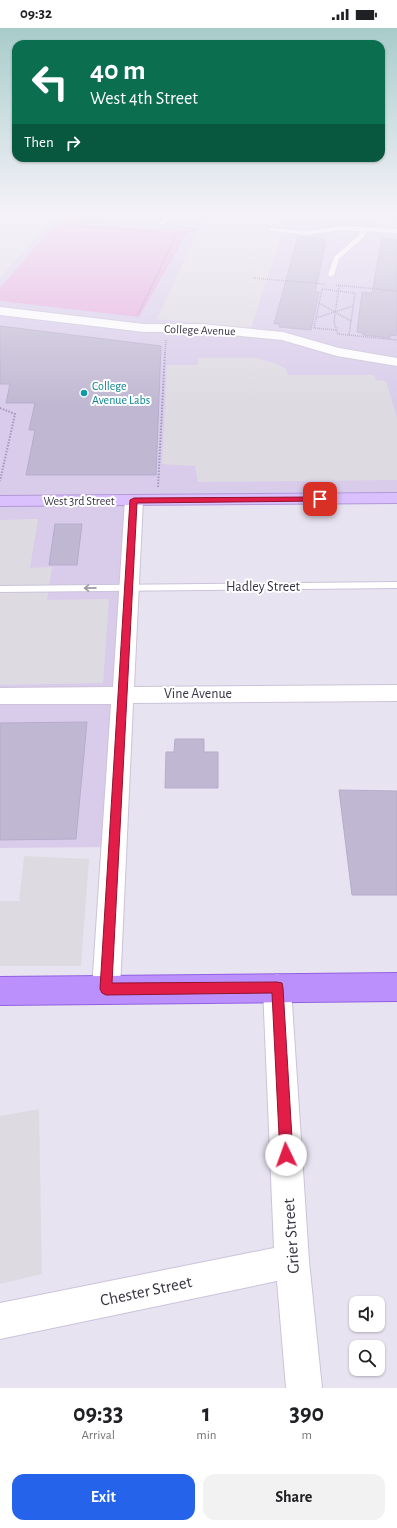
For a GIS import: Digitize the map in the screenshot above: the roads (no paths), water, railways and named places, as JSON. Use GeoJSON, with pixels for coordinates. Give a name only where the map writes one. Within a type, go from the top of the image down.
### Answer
{"type":"FeatureCollection","features":[{"type":"Feature","properties":{"kind":"main road","name":"West 3rd Street"},"geometry":{"type":"LineString","coordinates":[[0,501],[397,498]]}},
{"type":"Feature","properties":{"kind":"main road"},"geometry":{"type":"LineString","coordinates":[[0,991],[397,987]]}},
{"type":"Feature","properties":{"kind":"street","name":"College Avenue"},"geometry":{"type":"LineString","coordinates":[[0,312],[144,328],[202,328],[284,336],[337,352],[397,362]]}},
{"type":"Feature","properties":{"kind":"street"},"geometry":{"type":"LineString","coordinates":[[106,989],[134,500]]}},
{"type":"Feature","properties":{"kind":"street","name":"Vine Avenue"},"geometry":{"type":"LineString","coordinates":[[0,696],[397,693]]}},
{"type":"Feature","properties":{"kind":"street","name":"Grier Street"},"geometry":{"type":"LineString","coordinates":[[277,988],[292,1261],[304,1388]]}},
{"type":"Feature","properties":{"kind":"street","name":"Chester Street"},"geometry":{"type":"LineString","coordinates":[[0,1321],[292,1261]]}},
{"type":"Feature","properties":{"kind":"lane","name":"Hadley Street"},"geometry":{"type":"LineString","coordinates":[[0,589],[397,585]]}},
{"type":"Feature","properties":{"kind":"place","name":"College Avenue Labs"},"geometry":{"type":"Point","coordinates":[84,393]}}]}
